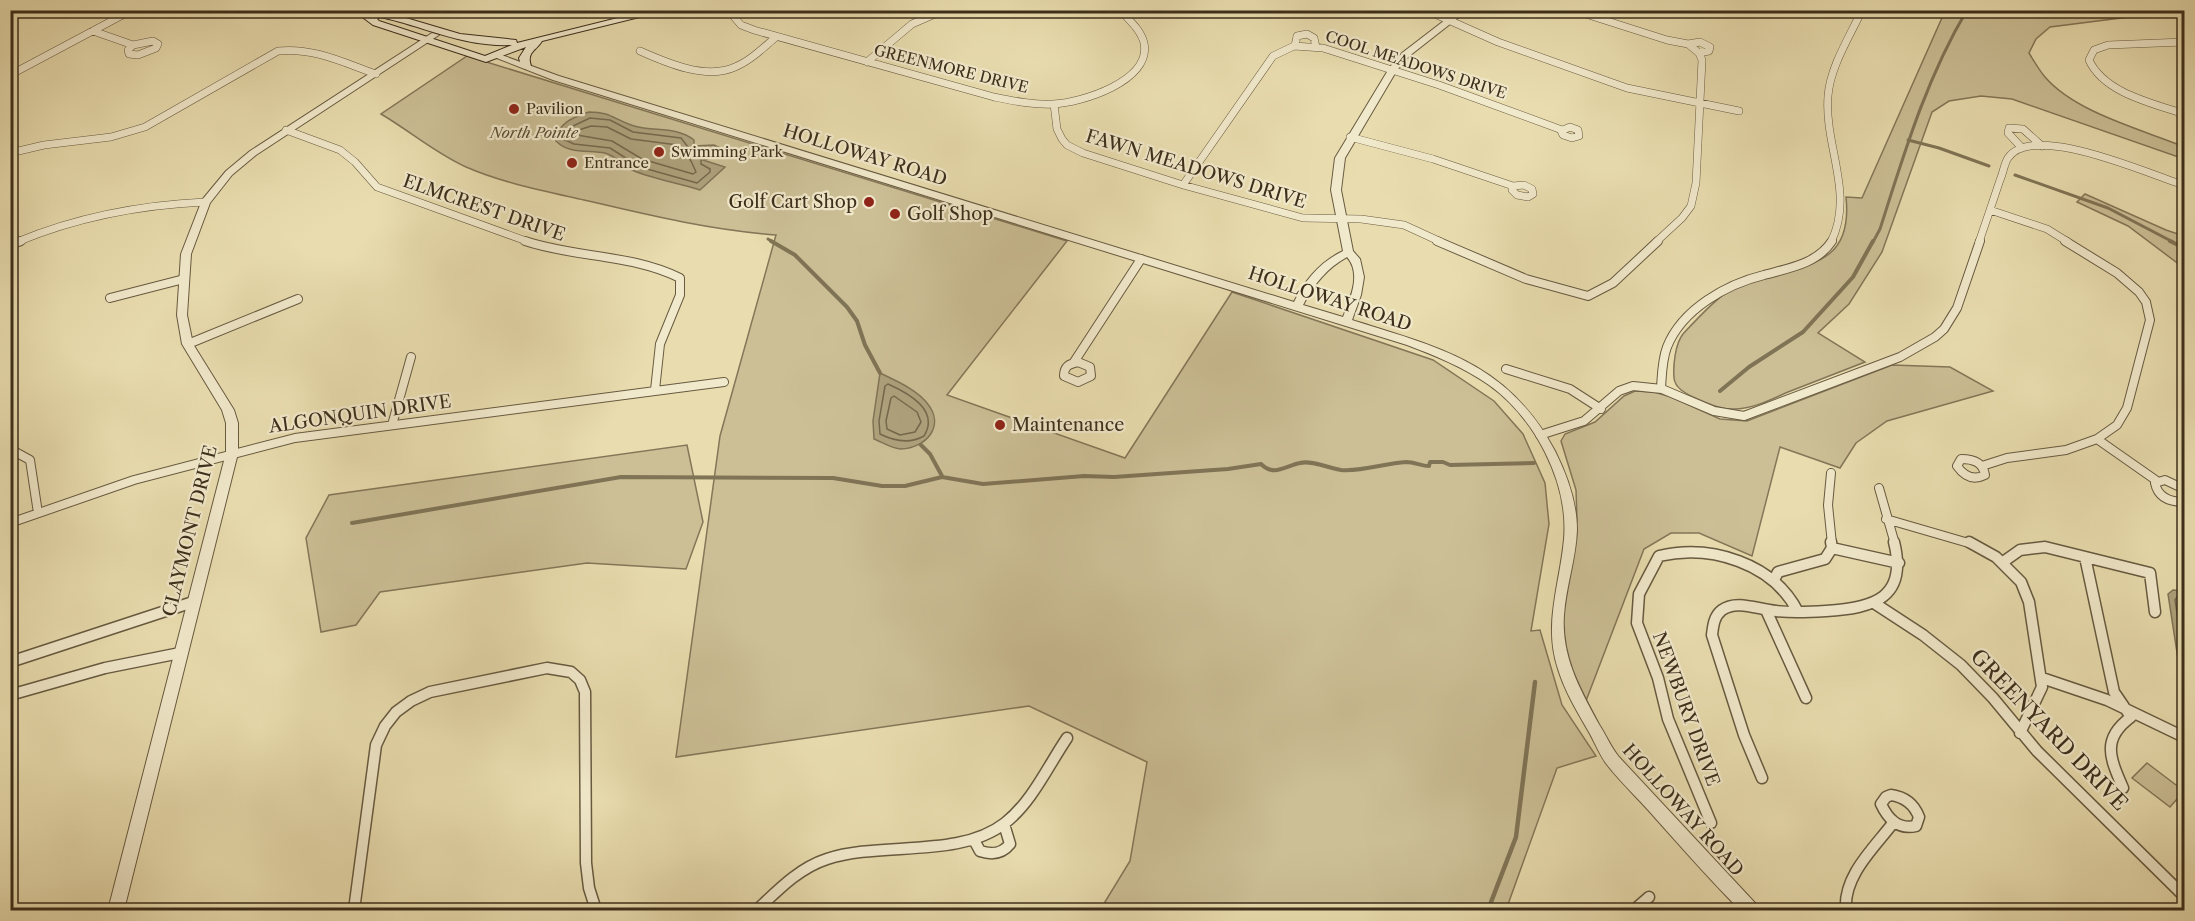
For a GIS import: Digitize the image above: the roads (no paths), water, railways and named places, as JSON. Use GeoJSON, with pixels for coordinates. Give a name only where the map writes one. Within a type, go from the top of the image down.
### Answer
{"type":"FeatureCollection","features":[{"type":"Feature","properties":{"kind":"main road"},"geometry":{"type":"LineString","coordinates":[[351,10],[487,43],[511,42],[606,24]]}},
{"type":"Feature","properties":{"kind":"main road"},"geometry":{"type":"LineString","coordinates":[[367,13],[376,23],[490,57],[547,37],[663,10]]}},
{"type":"Feature","properties":{"kind":"main road"},"geometry":{"type":"LineString","coordinates":[[525,66],[524,57],[528,49],[547,37]]}},
{"type":"Feature","properties":{"kind":"street"},"geometry":{"type":"LineString","coordinates":[[10,75],[132,10]]}},
{"type":"Feature","properties":{"kind":"street","name":"GREENMORE DRIVE"},"geometry":{"type":"LineString","coordinates":[[728,10],[741,24],[776,37],[1010,101],[1054,104],[1082,100],[1105,92],[1135,71],[1144,58],[1144,44],[1138,30],[1120,10]]}},
{"type":"Feature","properties":{"kind":"street"},"geometry":{"type":"LineString","coordinates":[[867,62],[906,26],[928,14],[945,10]]}},
{"type":"Feature","properties":{"kind":"street"},"geometry":{"type":"LineString","coordinates":[[1020,10],[1112,10]]}},
{"type":"Feature","properties":{"kind":"street"},"geometry":{"type":"LineString","coordinates":[[1426,10],[1512,47],[1627,88],[1739,111]]}},
{"type":"Feature","properties":{"kind":"street"},"geometry":{"type":"LineString","coordinates":[[1346,322],[1357,295],[1359,272],[1353,257],[1348,252],[1336,190],[1340,158],[1350,137],[1393,69],[1405,55],[1464,10]]}},
{"type":"Feature","properties":{"kind":"street","name":"FAWN MEADOWS DRIVE"},"geometry":{"type":"LineString","coordinates":[[1054,104],[1057,129],[1066,145],[1083,153],[1183,185],[1303,218],[1404,225],[1526,279],[1580,295],[1595,294],[1613,283],[1682,218],[1691,206],[1696,183],[1702,60],[1694,48],[1573,10]]}},
{"type":"Feature","properties":{"kind":"street"},"geometry":{"type":"LineString","coordinates":[[1762,10],[1775,14]]}},
{"type":"Feature","properties":{"kind":"street"},"geometry":{"type":"LineString","coordinates":[[1661,388],[1670,340],[1709,299],[1739,282],[1798,266],[1813,258],[1832,242],[1841,211],[1828,93],[1862,10]]}},
{"type":"Feature","properties":{"kind":"street"},"geometry":{"type":"LineString","coordinates":[[93,31],[133,45]]}},
{"type":"Feature","properties":{"kind":"street"},"geometry":{"type":"LineString","coordinates":[[1183,185],[1273,56],[1283,49],[1295,46],[1297,36],[1305,34],[1314,38],[1316,47]]}},
{"type":"Feature","properties":{"kind":"street"},"geometry":{"type":"LineString","coordinates":[[640,51],[673,64],[721,71],[745,62],[776,37]]}},
{"type":"Feature","properties":{"kind":"street","name":"CLAYMONT DRIVE"},"geometry":{"type":"LineString","coordinates":[[116,910],[232,453],[232,423],[228,411],[188,344],[182,315],[189,240],[205,202],[229,173],[286,130],[431,38]]}},
{"type":"Feature","properties":{"kind":"street"},"geometry":{"type":"LineString","coordinates":[[2184,42],[2108,45],[2094,50],[2089,60],[2095,72],[2108,83],[2184,114]]}},
{"type":"Feature","properties":{"kind":"street","name":"COOL MEADOWS DRIVE"},"geometry":{"type":"LineString","coordinates":[[1295,46],[1316,47],[1393,69],[1460,91],[1563,130]]}},
{"type":"Feature","properties":{"kind":"street"},"geometry":{"type":"LineString","coordinates":[[10,153],[43,144],[98,141],[125,135],[145,127],[278,51],[292,49],[306,51],[376,74]]}},
{"type":"Feature","properties":{"kind":"street","name":"HOLLOWAY ROAD"},"geometry":{"type":"LineString","coordinates":[[490,57],[1297,306],[1460,361],[1479,372],[1514,399],[1539,435],[1557,470],[1571,514],[1570,541],[1556,618],[1558,640],[1572,690],[1606,752],[1750,910]]}},
{"type":"Feature","properties":{"kind":"street","name":"HOLLOWAY ROAD"},"geometry":{"type":"LineString","coordinates":[[490,57],[524,72],[556,78]]}},
{"type":"Feature","properties":{"kind":"street"},"geometry":{"type":"LineString","coordinates":[[2022,148],[2008,133],[2009,128],[2026,131],[2042,146]]}},
{"type":"Feature","properties":{"kind":"street","name":"ELMCREST DRIVE"},"geometry":{"type":"LineString","coordinates":[[286,130],[338,147],[356,162],[367,180],[377,187],[552,249],[672,272],[680,278],[682,286],[660,344],[655,390]]}},
{"type":"Feature","properties":{"kind":"street"},"geometry":{"type":"LineString","coordinates":[[1350,137],[1440,162],[1514,186]]}},
{"type":"Feature","properties":{"kind":"street"},"geometry":{"type":"LineString","coordinates":[[1539,435],[1584,421],[1623,389],[1632,386],[1661,388],[1714,412],[1726,416],[1744,416],[1900,357],[1926,344],[1944,329],[1957,308],[2008,158],[2011,153],[2022,148],[2064,147],[2098,155],[2184,185]]}},
{"type":"Feature","properties":{"kind":"street"},"geometry":{"type":"LineString","coordinates":[[10,245],[37,233],[105,214],[155,204],[205,202]]}},
{"type":"Feature","properties":{"kind":"street"},"geometry":{"type":"LineString","coordinates":[[1982,466],[2007,458],[2066,450],[2097,439],[2116,425],[2127,408],[2150,320],[2145,302],[2139,292],[2117,273],[2054,233],[2033,223],[1990,210]]}},
{"type":"Feature","properties":{"kind":"street"},"geometry":{"type":"LineString","coordinates":[[1297,306],[1305,290],[1317,275],[1348,252]]}},
{"type":"Feature","properties":{"kind":"street"},"geometry":{"type":"LineString","coordinates":[[1074,362],[1141,259]]}},
{"type":"Feature","properties":{"kind":"street"},"geometry":{"type":"LineString","coordinates":[[110,298],[184,279]]}},
{"type":"Feature","properties":{"kind":"street"},"geometry":{"type":"LineString","coordinates":[[188,344],[298,299]]}},
{"type":"Feature","properties":{"kind":"street"},"geometry":{"type":"LineString","coordinates":[[392,425],[411,357]]}},
{"type":"Feature","properties":{"kind":"street"},"geometry":{"type":"LineString","coordinates":[[1506,369],[1570,389],[1600,410]]}},
{"type":"Feature","properties":{"kind":"street","name":"ALGONQUIN DRIVE"},"geometry":{"type":"LineString","coordinates":[[10,523],[134,480],[295,438],[724,382]]}},
{"type":"Feature","properties":{"kind":"street"},"geometry":{"type":"LineString","coordinates":[[2097,439],[2157,481],[2171,481],[2184,489]]}},
{"type":"Feature","properties":{"kind":"street"},"geometry":{"type":"LineString","coordinates":[[10,449],[30,460],[38,513]]}},
{"type":"Feature","properties":{"kind":"street"},"geometry":{"type":"LineString","coordinates":[[1774,580],[1778,572],[1825,558],[1832,548],[1828,505],[1831,472]]}},
{"type":"Feature","properties":{"kind":"street"},"geometry":{"type":"LineString","coordinates":[[2157,481],[2154,486],[2164,498],[2184,502]]}},
{"type":"Feature","properties":{"kind":"street"},"geometry":{"type":"LineString","coordinates":[[1762,778],[1744,735],[1712,634],[1716,616],[1723,610],[1745,605],[1766,610],[1798,612],[1860,609],[1874,603],[1891,591],[1896,584],[1899,563],[1879,488]]}},
{"type":"Feature","properties":{"kind":"street"},"geometry":{"type":"LineString","coordinates":[[1886,519],[1968,542],[2003,562],[2021,582],[2029,602],[2042,687],[2020,733]]}},
{"type":"Feature","properties":{"kind":"street"},"geometry":{"type":"LineString","coordinates":[[2003,562],[2020,550],[2032,547],[2071,552],[2150,573],[2155,612]]}},
{"type":"Feature","properties":{"kind":"street"},"geometry":{"type":"LineString","coordinates":[[1832,548],[1899,563]]}},
{"type":"Feature","properties":{"kind":"street","name":"NEWBURY DRIVE"},"geometry":{"type":"LineString","coordinates":[[1711,823],[1668,719],[1658,678],[1637,624],[1639,594],[1659,556],[1680,550],[1709,553],[1774,580],[1785,589],[1798,612]]}},
{"type":"Feature","properties":{"kind":"street"},"geometry":{"type":"LineString","coordinates":[[2085,557],[2114,692],[2131,717],[2118,724],[2111,738],[2110,754],[2123,788]]}},
{"type":"Feature","properties":{"kind":"street"},"geometry":{"type":"LineString","coordinates":[[10,662],[193,602]]}},
{"type":"Feature","properties":{"kind":"street","name":"GREENYARD DRIVE"},"geometry":{"type":"LineString","coordinates":[[1874,603],[1923,635],[1961,665],[1993,698],[2020,733],[2184,896]]}},
{"type":"Feature","properties":{"kind":"street"},"geometry":{"type":"LineString","coordinates":[[1766,610],[1806,698]]}},
{"type":"Feature","properties":{"kind":"street"},"geometry":{"type":"LineString","coordinates":[[10,695],[105,668],[180,653]]}},
{"type":"Feature","properties":{"kind":"street"},"geometry":{"type":"LineString","coordinates":[[354,910],[369,786],[381,730],[401,705],[413,698],[547,668],[562,668],[573,673],[582,680],[585,692],[586,863],[589,888],[596,910]]}},
{"type":"Feature","properties":{"kind":"street"},"geometry":{"type":"LineString","coordinates":[[2042,678],[2125,708],[2184,737]]}},
{"type":"Feature","properties":{"kind":"street"},"geometry":{"type":"LineString","coordinates":[[758,910],[790,879],[827,859],[866,850],[974,840],[1004,824],[1026,798],[1067,738]]}},
{"type":"Feature","properties":{"kind":"street"},"geometry":{"type":"LineString","coordinates":[[974,840],[980,851],[988,854],[999,853],[1010,844],[1004,824]]}},
{"type":"Feature","properties":{"kind":"street"},"geometry":{"type":"LineString","coordinates":[[1846,910],[1844,893],[1850,882],[1893,824]]}},
{"type":"Feature","properties":{"kind":"street"},"geometry":{"type":"LineString","coordinates":[[1634,910],[1649,897]]}},
{"type":"Feature","properties":{"kind":"water","name":"Swimming Park"},"geometry":{"type":"Polygon","coordinates":[[[589,112],[608,115],[642,128],[680,133],[694,140],[694,146],[714,145],[720,148],[721,155],[703,160],[725,167],[700,190],[640,173],[605,153],[572,150],[556,141],[563,125],[589,112]]]}},
{"type":"Feature","properties":{"kind":"water"},"geometry":{"type":"Polygon","coordinates":[[[880,373],[917,394],[927,403],[932,412],[934,427],[925,440],[918,445],[898,449],[874,439],[873,421],[880,373]]]}},
{"type":"Feature","properties":{"kind":"water"},"geometry":{"type":"Polygon","coordinates":[[[2173,590],[2184,591],[2184,698],[2168,594],[2173,590]]]}},
{"type":"Feature","properties":{"kind":"waterway"},"geometry":{"type":"LineString","coordinates":[[1909,140],[1939,63],[1967,10]]}},
{"type":"Feature","properties":{"kind":"waterway"},"geometry":{"type":"LineString","coordinates":[[1873,242],[1880,229],[1909,140]]}},
{"type":"Feature","properties":{"kind":"waterway"},"geometry":{"type":"LineString","coordinates":[[1909,140],[1939,148],[1989,166]]}},
{"type":"Feature","properties":{"kind":"waterway"},"geometry":{"type":"LineString","coordinates":[[2015,175],[2108,208],[2173,242]]}},
{"type":"Feature","properties":{"kind":"waterway"},"geometry":{"type":"LineString","coordinates":[[768,239],[773,242]]}},
{"type":"Feature","properties":{"kind":"waterway"},"geometry":{"type":"LineString","coordinates":[[771,241],[795,255],[847,307],[857,321],[865,345],[880,373]]}},
{"type":"Feature","properties":{"kind":"waterway"},"geometry":{"type":"LineString","coordinates":[[1720,391],[1749,367],[1803,332],[1853,277],[1873,241]]}},
{"type":"Feature","properties":{"kind":"waterway"},"geometry":{"type":"LineString","coordinates":[[2170,241],[2184,248]]}},
{"type":"Feature","properties":{"kind":"waterway"},"geometry":{"type":"LineString","coordinates":[[921,445],[930,454],[942,476]]}},
{"type":"Feature","properties":{"kind":"waterway"},"geometry":{"type":"LineString","coordinates":[[352,523],[621,477],[833,478],[882,486],[905,486],[942,477],[983,484],[1084,476],[1114,477],[1228,469],[1261,464],[1270,470],[1275,470],[1305,462],[1341,470],[1365,469],[1406,462],[1429,466],[1430,462],[1443,462],[1450,465],[1534,463]]}},
{"type":"Feature","properties":{"kind":"waterway"},"geometry":{"type":"LineString","coordinates":[[1488,910],[1516,837],[1535,682]]}},
{"type":"Feature","properties":{"kind":"place","name":"Pavilion"},"geometry":{"type":"Point","coordinates":[514,109]}},
{"type":"Feature","properties":{"kind":"place","name":"Swimming Park"},"geometry":{"type":"Point","coordinates":[659,152]}},
{"type":"Feature","properties":{"kind":"place","name":"Entrance"},"geometry":{"type":"Point","coordinates":[572,163]}},
{"type":"Feature","properties":{"kind":"place","name":"Golf Cart Shop"},"geometry":{"type":"Point","coordinates":[869,202]}},
{"type":"Feature","properties":{"kind":"place","name":"Golf Shop"},"geometry":{"type":"Point","coordinates":[895,214]}},
{"type":"Feature","properties":{"kind":"place","name":"Maintenance"},"geometry":{"type":"Point","coordinates":[1000,425]}},
{"type":"Feature","properties":{"kind":"park label","name":"North Pointe"},"geometry":{"type":"Point","coordinates":[534,133]}}]}
